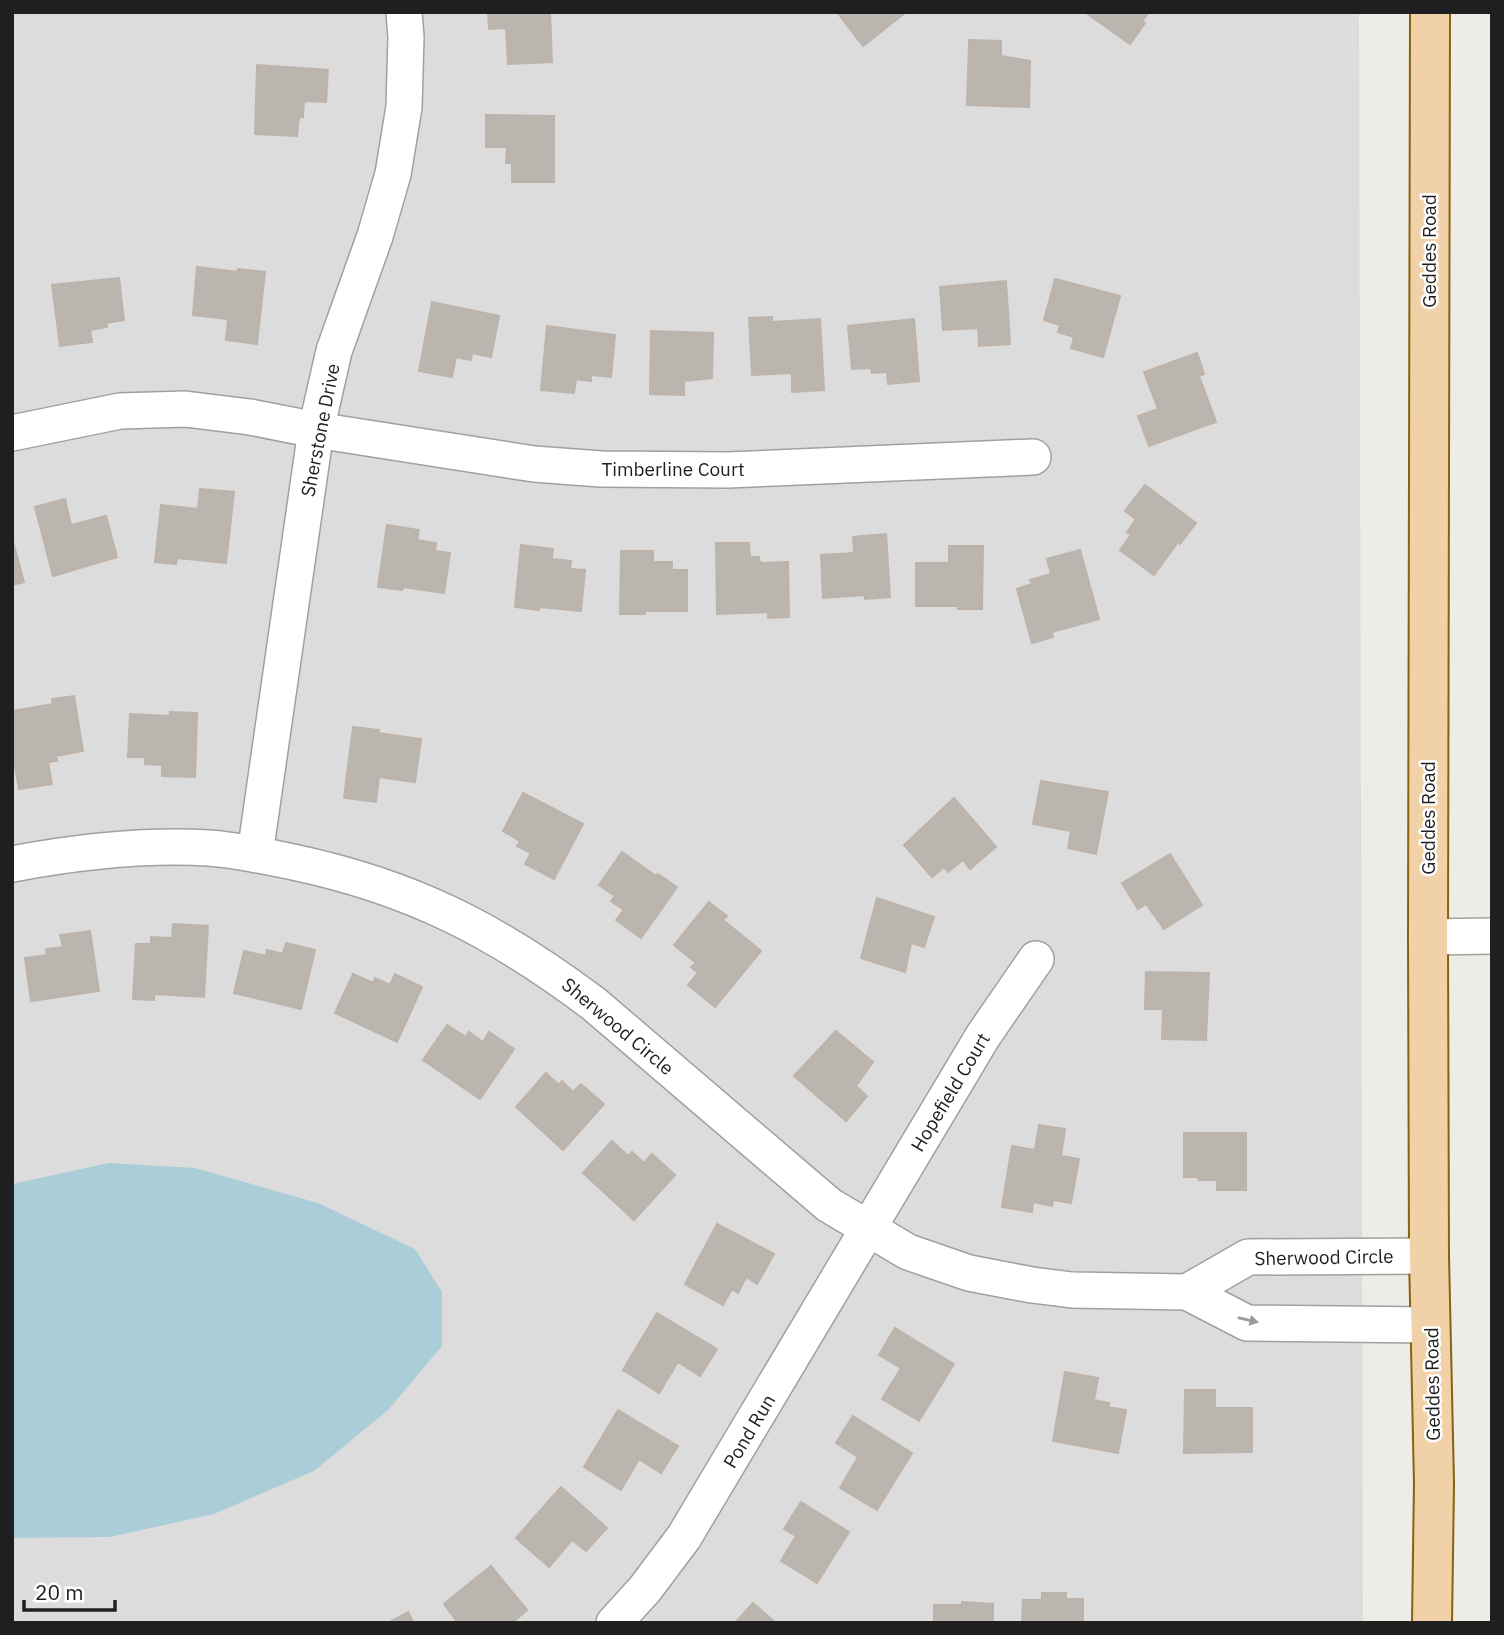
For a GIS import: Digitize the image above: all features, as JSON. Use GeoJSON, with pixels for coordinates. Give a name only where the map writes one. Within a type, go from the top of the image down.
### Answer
{"type":"FeatureCollection","features":[{"type":"Feature","properties":{"kind":"main road","name":"Geddes Road"},"geometry":{"type":"LineString","coordinates":[[1430,12],[1428,937],[1429,1256],[1434,1483],[1432,1623]]}},
{"type":"Feature","properties":{"kind":"street","name":"Sherstone Drive"},"geometry":{"type":"LineString","coordinates":[[255,854],[316,430],[334,351],[375,236],[393,174],[404,107],[404,12]]}},
{"type":"Feature","properties":{"kind":"street","name":"Timberline Court"},"geometry":{"type":"LineString","coordinates":[[12,433],[120,411],[185,409],[250,417],[534,464],[601,469],[716,470],[1033,457]]}},
{"type":"Feature","properties":{"kind":"street","name":"Sherwood Circle"},"geometry":{"type":"LineString","coordinates":[[12,864],[130,849],[210,848],[332,870],[397,890],[457,916],[514,947],[594,1004],[829,1205],[908,1252],[969,1273],[1032,1285],[1072,1290],[1186,1292],[1247,1323],[1432,1325]]}},
{"type":"Feature","properties":{"kind":"street"},"geometry":{"type":"LineString","coordinates":[[1428,937],[1492,936]]}},
{"type":"Feature","properties":{"kind":"street","name":"Hopefield Court"},"geometry":{"type":"LineString","coordinates":[[868,1228],[983,1036],[1036,959]]}},
{"type":"Feature","properties":{"kind":"street","name":"Pond Run"},"geometry":{"type":"LineString","coordinates":[[614,1623],[645,1589],[684,1537],[868,1228]]}},
{"type":"Feature","properties":{"kind":"street","name":"Sherwood Circle"},"geometry":{"type":"LineString","coordinates":[[1186,1292],[1248,1257],[1429,1256]]}},
{"type":"Feature","properties":{"kind":"shaded area"},"geometry":{"type":"Polygon","coordinates":[[[12,12],[1359,12],[1363,1623],[12,1623],[12,12]]]}},
{"type":"Feature","properties":{"kind":"water"},"geometry":{"type":"Polygon","coordinates":[[[109,1163],[195,1168],[318,1203],[415,1249],[442,1292],[442,1346],[388,1410],[314,1471],[214,1514],[110,1537],[12,1538],[12,1184],[109,1163]]]}},
{"type":"Feature","properties":{"kind":"building"},"geometry":{"type":"Polygon","coordinates":[[[488,12],[550,12],[552,62],[508,64],[506,28],[489,29],[488,12]]]}},
{"type":"Feature","properties":{"kind":"building"},"geometry":{"type":"Polygon","coordinates":[[[837,12],[906,12],[863,46],[837,12]]]}},
{"type":"Feature","properties":{"kind":"building"},"geometry":{"type":"Polygon","coordinates":[[[1085,12],[1149,12],[1142,21],[1145,23],[1130,44],[1085,12]]]}},
{"type":"Feature","properties":{"kind":"building"},"geometry":{"type":"Polygon","coordinates":[[[969,40],[1001,41],[1001,56],[1030,61],[1029,107],[967,105],[969,40]]]}},
{"type":"Feature","properties":{"kind":"building"},"geometry":{"type":"Polygon","coordinates":[[[257,65],[328,70],[326,102],[304,101],[303,117],[299,117],[297,136],[255,134],[257,65]]]}},
{"type":"Feature","properties":{"kind":"building"},"geometry":{"type":"Polygon","coordinates":[[[486,115],[554,116],[554,182],[512,182],[512,163],[506,163],[507,147],[486,147],[486,115]]]}},
{"type":"Feature","properties":{"kind":"building"},"geometry":{"type":"Polygon","coordinates":[[[197,267],[265,272],[257,344],[226,340],[228,319],[193,315],[197,267]]]}},
{"type":"Feature","properties":{"kind":"building"},"geometry":{"type":"Polygon","coordinates":[[[119,278],[124,320],[106,323],[107,327],[90,330],[92,342],[60,346],[52,285],[119,278]]]}},
{"type":"Feature","properties":{"kind":"building"},"geometry":{"type":"Polygon","coordinates":[[[1055,279],[1120,296],[1103,357],[1071,348],[1074,337],[1058,332],[1060,325],[1044,320],[1055,279]]]}},
{"type":"Feature","properties":{"kind":"building"},"geometry":{"type":"Polygon","coordinates":[[[1006,281],[1010,344],[979,346],[978,328],[943,330],[940,287],[1006,281]]]}},
{"type":"Feature","properties":{"kind":"building"},"geometry":{"type":"Polygon","coordinates":[[[432,302],[499,316],[491,357],[472,353],[471,360],[456,357],[452,377],[419,371],[432,302]]]}},
{"type":"Feature","properties":{"kind":"building"},"geometry":{"type":"Polygon","coordinates":[[[772,317],[772,322],[820,319],[824,390],[792,392],[792,373],[752,375],[749,318],[772,317]]]}},
{"type":"Feature","properties":{"kind":"building"},"geometry":{"type":"Polygon","coordinates":[[[914,319],[919,381],[888,384],[887,372],[872,373],[871,368],[852,369],[848,326],[914,319]]]}},
{"type":"Feature","properties":{"kind":"building"},"geometry":{"type":"Polygon","coordinates":[[[547,326],[615,335],[611,377],[591,375],[591,381],[576,379],[574,393],[541,390],[547,326]]]}},
{"type":"Feature","properties":{"kind":"building"},"geometry":{"type":"Polygon","coordinates":[[[651,331],[713,333],[712,378],[684,381],[684,395],[650,394],[651,331]]]}},
{"type":"Feature","properties":{"kind":"building"},"geometry":{"type":"Polygon","coordinates":[[[1197,353],[1204,374],[1199,376],[1216,422],[1149,446],[1138,416],[1158,409],[1144,372],[1197,353]]]}},
{"type":"Feature","properties":{"kind":"building"},"geometry":{"type":"Polygon","coordinates":[[[1145,485],[1196,523],[1154,575],[1120,550],[1131,535],[1127,532],[1136,519],[1125,511],[1145,485]]]}},
{"type":"Feature","properties":{"kind":"building"},"geometry":{"type":"Polygon","coordinates":[[[200,489],[234,492],[226,563],[177,558],[176,564],[155,562],[161,505],[198,509],[200,489]]]}},
{"type":"Feature","properties":{"kind":"building"},"geometry":{"type":"Polygon","coordinates":[[[65,499],[71,525],[106,516],[117,557],[53,576],[35,507],[65,499]]]}},
{"type":"Feature","properties":{"kind":"building"},"geometry":{"type":"Polygon","coordinates":[[[387,525],[419,530],[417,540],[436,543],[435,551],[450,553],[444,593],[403,587],[402,590],[378,587],[387,525]]]}},
{"type":"Feature","properties":{"kind":"building"},"geometry":{"type":"Polygon","coordinates":[[[886,534],[890,597],[865,599],[865,595],[823,598],[821,555],[854,553],[853,537],[886,534]]]}},
{"type":"Feature","properties":{"kind":"building"},"geometry":{"type":"Polygon","coordinates":[[[12,538],[24,582],[12,585],[12,538]]]}},
{"type":"Feature","properties":{"kind":"building"},"geometry":{"type":"Polygon","coordinates":[[[716,543],[749,543],[750,557],[759,557],[760,563],[788,562],[789,617],[768,618],[768,612],[717,614],[716,543]]]}},
{"type":"Feature","properties":{"kind":"building"},"geometry":{"type":"Polygon","coordinates":[[[521,545],[553,549],[552,559],[571,561],[570,569],[585,570],[581,611],[515,607],[521,545]]]}},
{"type":"Feature","properties":{"kind":"building"},"geometry":{"type":"Polygon","coordinates":[[[949,546],[983,546],[982,609],[916,606],[916,563],[949,563],[949,546]]]}},
{"type":"Feature","properties":{"kind":"building"},"geometry":{"type":"Polygon","coordinates":[[[1080,550],[1099,619],[1052,632],[1053,637],[1032,643],[1017,589],[1032,584],[1030,580],[1051,574],[1047,559],[1080,550]]]}},
{"type":"Feature","properties":{"kind":"building"},"geometry":{"type":"Polygon","coordinates":[[[621,551],[653,551],[653,562],[672,562],[672,570],[687,570],[687,611],[620,614],[621,551]]]}},
{"type":"Feature","properties":{"kind":"building"},"geometry":{"type":"Polygon","coordinates":[[[74,696],[83,751],[56,756],[57,761],[48,762],[52,784],[19,789],[12,749],[12,711],[53,704],[52,699],[74,696]]]}},
{"type":"Feature","properties":{"kind":"building"},"geometry":{"type":"Polygon","coordinates":[[[170,712],[197,713],[195,777],[162,776],[162,765],[145,764],[145,757],[128,757],[130,714],[170,716],[170,712]]]}},
{"type":"Feature","properties":{"kind":"building"},"geometry":{"type":"Polygon","coordinates":[[[353,727],[421,739],[415,782],[379,777],[376,802],[344,798],[353,727]]]}},
{"type":"Feature","properties":{"kind":"building"},"geometry":{"type":"Polygon","coordinates":[[[1041,781],[1108,792],[1096,854],[1068,848],[1071,831],[1033,824],[1041,781]]]}},
{"type":"Feature","properties":{"kind":"building"},"geometry":{"type":"Polygon","coordinates":[[[523,793],[583,824],[554,879],[525,864],[531,853],[517,846],[520,841],[503,831],[523,793]]]}},
{"type":"Feature","properties":{"kind":"building"},"geometry":{"type":"Polygon","coordinates":[[[954,798],[996,847],[970,869],[963,860],[948,872],[944,867],[932,877],[904,845],[954,798]]]}},
{"type":"Feature","properties":{"kind":"building"},"geometry":{"type":"Polygon","coordinates":[[[622,852],[677,887],[641,938],[616,920],[624,910],[611,901],[615,896],[599,885],[622,852]]]}},
{"type":"Feature","properties":{"kind":"building"},"geometry":{"type":"Polygon","coordinates":[[[1170,854],[1202,905],[1164,929],[1146,904],[1138,909],[1122,883],[1170,854]]]}},
{"type":"Feature","properties":{"kind":"building"},"geometry":{"type":"Polygon","coordinates":[[[877,898],[934,917],[924,947],[911,943],[905,972],[861,958],[877,898]]]}},
{"type":"Feature","properties":{"kind":"building"},"geometry":{"type":"Polygon","coordinates":[[[709,902],[727,916],[723,920],[761,951],[715,1007],[688,985],[698,973],[691,967],[696,963],[674,945],[709,902]]]}},
{"type":"Feature","properties":{"kind":"building"},"geometry":{"type":"Polygon","coordinates":[[[173,924],[208,926],[204,997],[154,994],[154,1000],[133,999],[136,944],[151,944],[151,937],[172,938],[173,924]]]}},
{"type":"Feature","properties":{"kind":"building"},"geometry":{"type":"Polygon","coordinates":[[[90,931],[99,991],[31,1001],[25,958],[47,955],[46,949],[63,947],[60,935],[90,931]]]}},
{"type":"Feature","properties":{"kind":"building"},"geometry":{"type":"Polygon","coordinates":[[[286,943],[315,950],[301,1009],[234,993],[244,951],[266,956],[267,950],[283,954],[286,943]]]}},
{"type":"Feature","properties":{"kind":"building"},"geometry":{"type":"Polygon","coordinates":[[[1146,972],[1209,973],[1206,1040],[1162,1039],[1163,1009],[1145,1009],[1146,972]]]}},
{"type":"Feature","properties":{"kind":"building"},"geometry":{"type":"Polygon","coordinates":[[[353,974],[373,983],[375,978],[390,985],[395,974],[422,987],[397,1042],[335,1013],[353,974]]]}},
{"type":"Feature","properties":{"kind":"building"},"geometry":{"type":"Polygon","coordinates":[[[447,1025],[466,1037],[469,1032],[483,1042],[489,1032],[514,1049],[480,1099],[423,1060],[447,1025]]]}},
{"type":"Feature","properties":{"kind":"building"},"geometry":{"type":"Polygon","coordinates":[[[836,1031],[873,1062],[856,1086],[867,1096],[846,1121],[794,1076],[836,1031]]]}},
{"type":"Feature","properties":{"kind":"building"},"geometry":{"type":"Polygon","coordinates":[[[546,1073],[559,1085],[562,1081],[573,1092],[581,1084],[604,1104],[563,1150],[516,1107],[546,1073]]]}},
{"type":"Feature","properties":{"kind":"building"},"geometry":{"type":"Polygon","coordinates":[[[1039,1125],[1065,1129],[1061,1156],[1079,1159],[1071,1203],[1053,1200],[1052,1206],[1033,1202],[1032,1212],[1002,1207],[1012,1146],[1035,1150],[1039,1125]]]}},
{"type":"Feature","properties":{"kind":"building"},"geometry":{"type":"Polygon","coordinates":[[[1184,1133],[1246,1133],[1246,1190],[1217,1190],[1217,1180],[1184,1177],[1184,1133]]]}},
{"type":"Feature","properties":{"kind":"building"},"geometry":{"type":"Polygon","coordinates":[[[612,1141],[628,1156],[632,1152],[644,1163],[652,1154],[675,1175],[634,1220],[583,1173],[612,1141]]]}},
{"type":"Feature","properties":{"kind":"building"},"geometry":{"type":"Polygon","coordinates":[[[717,1224],[774,1254],[757,1284],[746,1277],[738,1293],[732,1289],[723,1305],[685,1284],[717,1224]]]}},
{"type":"Feature","properties":{"kind":"building"},"geometry":{"type":"Polygon","coordinates":[[[657,1313],[717,1349],[700,1376],[678,1362],[659,1393],[623,1370],[657,1313]]]}},
{"type":"Feature","properties":{"kind":"building"},"geometry":{"type":"Polygon","coordinates":[[[895,1328],[954,1364],[919,1421],[882,1399],[901,1368],[879,1355],[895,1328]]]}},
{"type":"Feature","properties":{"kind":"building"},"geometry":{"type":"Polygon","coordinates":[[[1065,1372],[1098,1378],[1094,1400],[1109,1403],[1108,1407],[1126,1410],[1118,1453],[1053,1441],[1065,1372]]]}},
{"type":"Feature","properties":{"kind":"building"},"geometry":{"type":"Polygon","coordinates":[[[1185,1390],[1215,1390],[1215,1408],[1252,1408],[1252,1452],[1184,1453],[1185,1390]]]}},
{"type":"Feature","properties":{"kind":"building"},"geometry":{"type":"Polygon","coordinates":[[[618,1410],[678,1446],[661,1473],[639,1459],[621,1490],[584,1467],[618,1410]]]}},
{"type":"Feature","properties":{"kind":"building"},"geometry":{"type":"Polygon","coordinates":[[[853,1416],[912,1453],[877,1510],[840,1488],[858,1457],[836,1443],[853,1416]]]}},
{"type":"Feature","properties":{"kind":"building"},"geometry":{"type":"Polygon","coordinates":[[[561,1487],[607,1528],[586,1551],[572,1540],[549,1567],[516,1538],[561,1487]]]}},
{"type":"Feature","properties":{"kind":"building"},"geometry":{"type":"Polygon","coordinates":[[[801,1502],[849,1532],[817,1583],[781,1561],[796,1536],[784,1529],[801,1502]]]}},
{"type":"Feature","properties":{"kind":"building"},"geometry":{"type":"Polygon","coordinates":[[[491,1566],[527,1610],[512,1623],[458,1623],[444,1604],[491,1566]]]}},
{"type":"Feature","properties":{"kind":"building"},"geometry":{"type":"Polygon","coordinates":[[[1042,1593],[1066,1593],[1066,1599],[1083,1599],[1083,1623],[1022,1623],[1023,1600],[1042,1600],[1042,1593]]]}},
{"type":"Feature","properties":{"kind":"building"},"geometry":{"type":"Polygon","coordinates":[[[962,1602],[993,1604],[993,1623],[934,1623],[934,1605],[962,1605],[962,1602]]]}},
{"type":"Feature","properties":{"kind":"building"},"geometry":{"type":"Polygon","coordinates":[[[753,1603],[776,1623],[735,1623],[753,1603]]]}},
{"type":"Feature","properties":{"kind":"building"},"geometry":{"type":"Polygon","coordinates":[[[408,1612],[414,1623],[388,1623],[408,1612]]]}}]}
